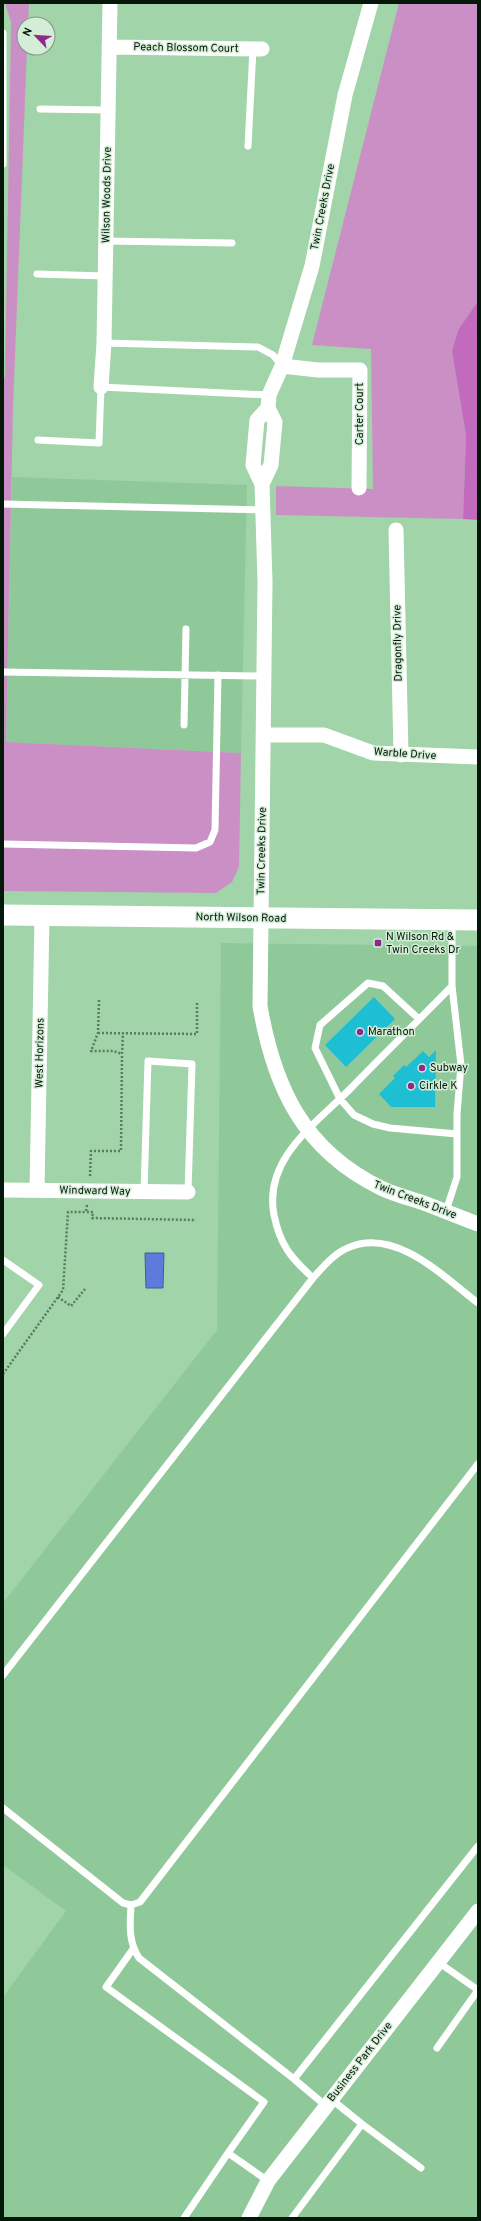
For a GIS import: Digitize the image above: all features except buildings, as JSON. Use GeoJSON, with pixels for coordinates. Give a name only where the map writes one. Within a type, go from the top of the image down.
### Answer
{"type":"FeatureCollection","features":[{"type":"Feature","properties":{"kind":"main road","name":"North Wilson Road"},"geometry":{"type":"LineString","coordinates":[[3,915],[478,920]]}},
{"type":"Feature","properties":{"kind":"street","name":"Wilson Woods Drive"},"geometry":{"type":"LineString","coordinates":[[101,387],[104,343],[110,3]]}},
{"type":"Feature","properties":{"kind":"street","name":"Twin Creeks Drive"},"geometry":{"type":"LineString","coordinates":[[371,3],[345,94],[312,266],[282,366],[268,401],[275,422],[271,465],[262,484],[264,676],[260,1006],[266,1041],[275,1071],[288,1101],[307,1130],[338,1160],[359,1176],[382,1189],[446,1211],[478,1224]]}},
{"type":"Feature","properties":{"kind":"street","name":"Peach Blossom Court"},"geometry":{"type":"LineString","coordinates":[[109,47],[257,49]]}},
{"type":"Feature","properties":{"kind":"street","name":"Carter Court"},"geometry":{"type":"LineString","coordinates":[[282,366],[318,370],[360,370],[359,488]]}},
{"type":"Feature","properties":{"kind":"street","name":"Dragonfly Drive"},"geometry":{"type":"LineString","coordinates":[[396,530],[401,756]]}},
{"type":"Feature","properties":{"kind":"street","name":"Warble Drive"},"geometry":{"type":"LineString","coordinates":[[263,735],[324,735],[373,753],[401,756],[478,757]]}},
{"type":"Feature","properties":{"kind":"street","name":"West Horizons"},"geometry":{"type":"LineString","coordinates":[[37,1190],[42,916]]}},
{"type":"Feature","properties":{"kind":"street","name":"Windward Way"},"geometry":{"type":"LineString","coordinates":[[3,1190],[188,1192]]}},
{"type":"Feature","properties":{"kind":"street","name":"Business Park Drive"},"geometry":{"type":"LineString","coordinates":[[249,2218],[268,2181],[478,1911]]}},
{"type":"Feature","properties":{"kind":"lane"},"geometry":{"type":"LineString","coordinates":[[3,33],[3,164]]}},
{"type":"Feature","properties":{"kind":"lane"},"geometry":{"type":"LineString","coordinates":[[248,146],[257,49]]}},
{"type":"Feature","properties":{"kind":"lane"},"geometry":{"type":"LineString","coordinates":[[40,109],[108,110]]}},
{"type":"Feature","properties":{"kind":"lane"},"geometry":{"type":"LineString","coordinates":[[106,241],[232,243]]}},
{"type":"Feature","properties":{"kind":"lane"},"geometry":{"type":"LineString","coordinates":[[37,274],[105,276]]}},
{"type":"Feature","properties":{"kind":"lane"},"geometry":{"type":"LineString","coordinates":[[104,343],[258,347],[273,355],[282,366]]}},
{"type":"Feature","properties":{"kind":"lane"},"geometry":{"type":"LineString","coordinates":[[38,440],[99,443],[101,387],[268,401]]}},
{"type":"Feature","properties":{"kind":"lane"},"geometry":{"type":"LineString","coordinates":[[3,504],[263,510]]}},
{"type":"Feature","properties":{"kind":"lane"},"geometry":{"type":"LineString","coordinates":[[184,725],[186,629]]}},
{"type":"Feature","properties":{"kind":"lane"},"geometry":{"type":"LineString","coordinates":[[3,672],[264,676]]}},
{"type":"Feature","properties":{"kind":"lane"},"geometry":{"type":"LineString","coordinates":[[3,844],[196,848],[210,842],[215,830],[218,675]]}},
{"type":"Feature","properties":{"kind":"lane"},"geometry":{"type":"LineString","coordinates":[[446,1211],[457,1177],[457,1134],[461,1065],[452,986],[452,920]]}},
{"type":"Feature","properties":{"kind":"lane"},"geometry":{"type":"LineString","coordinates":[[419,1019],[383,986],[368,984],[320,1025],[315,1048],[340,1099],[354,1115],[373,1124],[390,1128],[457,1134]]}},
{"type":"Feature","properties":{"kind":"lane"},"geometry":{"type":"LineString","coordinates":[[313,1278],[290,1256],[282,1242],[273,1210],[272,1190],[277,1172],[288,1153],[307,1130],[340,1099],[452,986]]}},
{"type":"Feature","properties":{"kind":"lane"},"geometry":{"type":"LineString","coordinates":[[144,1192],[148,1061],[192,1064],[188,1192]]}},
{"type":"Feature","properties":{"kind":"lane"},"geometry":{"type":"LineString","coordinates":[[3,1675],[313,1278],[332,1257],[350,1246],[387,1244],[414,1254],[478,1303]]}},
{"type":"Feature","properties":{"kind":"lane"},"geometry":{"type":"LineString","coordinates":[[3,1260],[39,1285],[3,1334]]}},
{"type":"Feature","properties":{"kind":"lane"},"geometry":{"type":"LineString","coordinates":[[3,1808],[123,1903],[131,1905],[140,1902],[478,1464]]}},
{"type":"Feature","properties":{"kind":"lane"},"geometry":{"type":"LineString","coordinates":[[294,2079],[478,1846]]}},
{"type":"Feature","properties":{"kind":"lane"},"geometry":{"type":"LineString","coordinates":[[131,1905],[129,1930],[133,1949],[144,1962],[294,2079],[362,2124],[421,2168]]}},
{"type":"Feature","properties":{"kind":"lane"},"geometry":{"type":"LineString","coordinates":[[133,1949],[106,1987],[264,2102],[184,2218]]}},
{"type":"Feature","properties":{"kind":"lane"},"geometry":{"type":"LineString","coordinates":[[438,1962],[478,1990],[438,2048]]}},
{"type":"Feature","properties":{"kind":"lane"},"geometry":{"type":"LineString","coordinates":[[292,2218],[362,2124]]}},
{"type":"Feature","properties":{"kind":"lane"},"geometry":{"type":"LineString","coordinates":[[228,2153],[268,2181]]}},
{"type":"Feature","properties":{"kind":"path"},"geometry":{"type":"LineString","coordinates":[[99,1000],[98,1033],[91,1051],[114,1051],[122,1054]]}},
{"type":"Feature","properties":{"kind":"path"},"geometry":{"type":"LineString","coordinates":[[98,1033],[197,1034],[198,1003]]}},
{"type":"Feature","properties":{"kind":"path"},"geometry":{"type":"LineString","coordinates":[[123,1033],[121,1152],[91,1151],[86,1212],[92,1212],[92,1218],[196,1220]]}},
{"type":"Feature","properties":{"kind":"path"},"geometry":{"type":"LineString","coordinates":[[58,1297],[71,1306],[85,1289]]}},
{"type":"Feature","properties":{"kind":"shaded area"},"geometry":{"type":"Polygon","coordinates":[[[5,3],[29,3],[28,16],[16,16],[16,56],[27,56],[13,408],[6,742],[241,753],[239,867],[232,882],[216,893],[3,891],[3,379],[5,377],[11,22],[5,3]]]}},
{"type":"Feature","properties":{"kind":"shaded area"},"geometry":{"type":"Polygon","coordinates":[[[399,3],[478,3],[478,301],[458,330],[452,351],[466,436],[463,519],[276,515],[276,486],[373,489],[371,349],[312,345],[399,3]]]}},
{"type":"Feature","properties":{"kind":"shaded area"},"geometry":{"type":"Polygon","coordinates":[[[478,301],[478,520],[463,519],[466,436],[452,351],[458,330],[478,301]]]}},
{"type":"Feature","properties":{"kind":"shaded area"},"geometry":{"type":"Polygon","coordinates":[[[12,477],[247,485],[241,753],[6,742],[12,477]]]}},
{"type":"Feature","properties":{"kind":"shaded area"},"geometry":{"type":"Polygon","coordinates":[[[221,943],[478,946],[478,2218],[3,2218],[3,1997],[66,1911],[3,1865],[3,1603],[217,1330],[221,943]]]}},
{"type":"Feature","properties":{"kind":"water"},"geometry":{"type":"Polygon","coordinates":[[[145,1253],[164,1253],[163,1288],[146,1288],[145,1253]]]}},
{"type":"Feature","properties":{"kind":"place","name":"N Wilson Rd & Twin Creeks Dr"},"geometry":{"type":"Point","coordinates":[378,943]}},
{"type":"Feature","properties":{"kind":"place","name":"Marathon"},"geometry":{"type":"Point","coordinates":[360,1032]}},
{"type":"Feature","properties":{"kind":"place","name":"Subway"},"geometry":{"type":"Point","coordinates":[422,1068]}},
{"type":"Feature","properties":{"kind":"place","name":"Cirkle K"},"geometry":{"type":"Point","coordinates":[411,1086]}}]}
